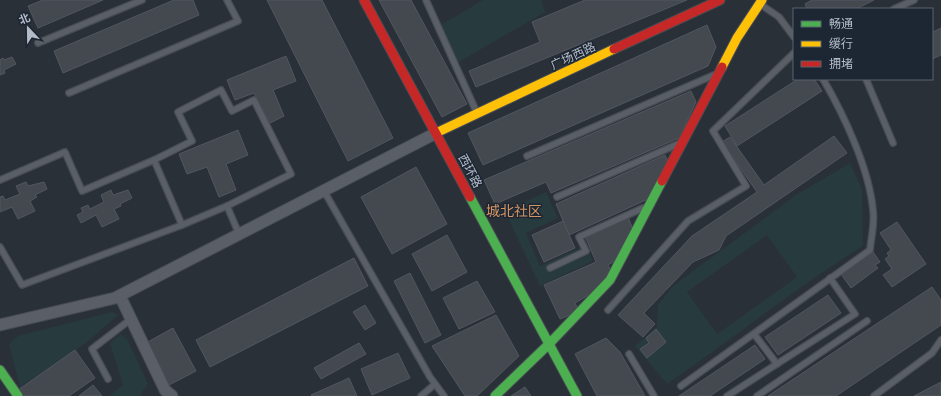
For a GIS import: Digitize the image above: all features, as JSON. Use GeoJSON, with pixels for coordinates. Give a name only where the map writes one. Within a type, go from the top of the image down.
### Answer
{"type":"FeatureCollection","features":[{"type":"Feature","properties":{"kind":"street","name":"西环路"},"geometry":{"type":"LineString","coordinates":[[364,0],[577,396]]}},
{"type":"Feature","properties":{"kind":"street","name":"广场西路"},"geometry":{"type":"LineString","coordinates":[[436,133],[720,0]]}},
{"type":"Feature","properties":{"kind":"street"},"geometry":{"type":"LineString","coordinates":[[495,396],[549,344],[610,280],[718,73],[737,38],[760,2]]}},
{"type":"Feature","properties":{"kind":"street"},"geometry":{"type":"LineString","coordinates":[[0,324],[120,296],[436,133]]}},
{"type":"Feature","properties":{"kind":"street"},"geometry":{"type":"LineString","coordinates":[[120,296],[165,394]]}},
{"type":"Feature","properties":{"kind":"street"},"geometry":{"type":"LineString","coordinates":[[0,370],[18,396]]}},
{"type":"Feature","properties":{"kind":"lane"},"geometry":{"type":"LineString","coordinates":[[38,43],[142,0]]}},
{"type":"Feature","properties":{"kind":"lane"},"geometry":{"type":"LineString","coordinates":[[69,93],[238,22],[227,0]]}},
{"type":"Feature","properties":{"kind":"lane"},"geometry":{"type":"LineString","coordinates":[[426,0],[477,114]]}},
{"type":"Feature","properties":{"kind":"lane"},"geometry":{"type":"LineString","coordinates":[[896,8],[914,0]]}},
{"type":"Feature","properties":{"kind":"lane"},"geometry":{"type":"LineString","coordinates":[[760,2],[779,17],[793,36]]}},
{"type":"Feature","properties":{"kind":"lane"},"geometry":{"type":"LineString","coordinates":[[608,310],[688,221],[746,186],[713,131],[793,54]]}},
{"type":"Feature","properties":{"kind":"lane"},"geometry":{"type":"LineString","coordinates":[[527,156],[718,73]]}},
{"type":"Feature","properties":{"kind":"lane"},"geometry":{"type":"LineString","coordinates":[[681,386],[870,250],[873,211],[865,171],[834,98],[824,80]]}},
{"type":"Feature","properties":{"kind":"lane"},"geometry":{"type":"LineString","coordinates":[[866,80],[893,143]]}},
{"type":"Feature","properties":{"kind":"lane"},"geometry":{"type":"LineString","coordinates":[[0,180],[65,152],[82,191],[154,160],[192,141],[178,112],[221,90],[232,111],[254,100],[291,174],[227,206],[182,225],[22,285],[0,247]]}},
{"type":"Feature","properties":{"kind":"lane"},"geometry":{"type":"LineString","coordinates":[[557,197],[682,142]]}},
{"type":"Feature","properties":{"kind":"lane"},"geometry":{"type":"LineString","coordinates":[[154,160],[182,225]]}},
{"type":"Feature","properties":{"kind":"lane"},"geometry":{"type":"LineString","coordinates":[[324,191],[435,384],[444,396]]}},
{"type":"Feature","properties":{"kind":"lane"},"geometry":{"type":"LineString","coordinates":[[227,206],[239,234]]}},
{"type":"Feature","properties":{"kind":"lane"},"geometry":{"type":"LineString","coordinates":[[550,268],[586,251],[579,237],[649,206]]}},
{"type":"Feature","properties":{"kind":"lane"},"geometry":{"type":"LineString","coordinates":[[727,396],[855,314],[830,278]]}},
{"type":"Feature","properties":{"kind":"lane"},"geometry":{"type":"LineString","coordinates":[[108,379],[92,349],[131,319]]}},
{"type":"Feature","properties":{"kind":"lane"},"geometry":{"type":"LineString","coordinates":[[757,396],[868,321]]}},
{"type":"Feature","properties":{"kind":"lane"},"geometry":{"type":"LineString","coordinates":[[754,334],[777,364]]}},
{"type":"Feature","properties":{"kind":"lane"},"geometry":{"type":"LineString","coordinates":[[874,396],[932,353],[941,340]]}},
{"type":"Feature","properties":{"kind":"lane"},"geometry":{"type":"LineString","coordinates":[[629,354],[654,396]]}},
{"type":"Feature","properties":{"kind":"lane"},"geometry":{"type":"LineString","coordinates":[[421,396],[435,384]]}},
{"type":"Feature","properties":{"kind":"green space"},"geometry":{"type":"Polygon","coordinates":[[[483,0],[541,0],[545,12],[457,63],[441,25],[483,0]]]}},
{"type":"Feature","properties":{"kind":"green space"},"geometry":{"type":"Polygon","coordinates":[[[850,163],[862,189],[863,246],[813,279],[667,384],[635,346],[657,327],[658,305],[673,286],[796,195],[850,163]],[[767,235],[687,292],[717,334],[797,277],[767,235]]]}},
{"type":"Feature","properties":{"kind":"green space"},"geometry":{"type":"Polygon","coordinates":[[[546,192],[558,218],[526,233],[540,266],[586,245],[593,261],[540,286],[505,211],[546,192]]]}},
{"type":"Feature","properties":{"kind":"green space"},"geometry":{"type":"Polygon","coordinates":[[[112,312],[118,315],[87,342],[20,387],[9,344],[18,336],[112,312]]]}},
{"type":"Feature","properties":{"kind":"green space"},"geometry":{"type":"Polygon","coordinates":[[[121,334],[127,339],[148,384],[141,393],[141,396],[109,396],[123,385],[110,343],[121,334]]]}},
{"type":"Feature","properties":{"kind":"building"},"geometry":{"type":"Polygon","coordinates":[[[43,0],[103,0],[38,28],[28,6],[43,0]]]}},
{"type":"Feature","properties":{"kind":"building"},"geometry":{"type":"Polygon","coordinates":[[[174,0],[193,0],[199,15],[63,73],[54,51],[174,0]]]}},
{"type":"Feature","properties":{"kind":"building"},"geometry":{"type":"Polygon","coordinates":[[[267,0],[322,0],[393,138],[348,161],[267,0]]]}},
{"type":"Feature","properties":{"kind":"building"},"geometry":{"type":"Polygon","coordinates":[[[379,0],[411,0],[467,104],[442,117],[379,0]]]}},
{"type":"Feature","properties":{"kind":"building"},"geometry":{"type":"Polygon","coordinates":[[[585,0],[687,0],[476,87],[469,71],[540,42],[532,22],[585,0]]]}},
{"type":"Feature","properties":{"kind":"building"},"geometry":{"type":"Polygon","coordinates":[[[812,0],[874,0],[858,8],[807,8],[805,4],[812,0]]]}},
{"type":"Feature","properties":{"kind":"building"},"geometry":{"type":"Polygon","coordinates":[[[707,25],[716,47],[708,66],[483,165],[468,133],[707,25]]]}},
{"type":"Feature","properties":{"kind":"building"},"geometry":{"type":"Polygon","coordinates":[[[941,28],[941,55],[933,59],[933,32],[941,28]]]}},
{"type":"Feature","properties":{"kind":"building"},"geometry":{"type":"Polygon","coordinates":[[[286,56],[296,81],[273,90],[284,116],[270,123],[254,93],[235,100],[227,80],[286,56]]]}},
{"type":"Feature","properties":{"kind":"building"},"geometry":{"type":"Polygon","coordinates":[[[12,57],[16,64],[4,70],[5,73],[0,75],[0,60],[3,58],[4,60],[12,57]]]}},
{"type":"Feature","properties":{"kind":"building"},"geometry":{"type":"Polygon","coordinates":[[[796,80],[815,80],[822,91],[737,146],[725,126],[796,80]]]}},
{"type":"Feature","properties":{"kind":"building"},"geometry":{"type":"Polygon","coordinates":[[[691,91],[696,102],[679,138],[551,193],[546,182],[495,204],[484,180],[691,91]]]}},
{"type":"Feature","properties":{"kind":"building"},"geometry":{"type":"Polygon","coordinates":[[[238,130],[248,155],[226,164],[236,190],[219,197],[207,167],[187,174],[179,154],[238,130]]]}},
{"type":"Feature","properties":{"kind":"building"},"geometry":{"type":"Polygon","coordinates":[[[834,136],[847,153],[726,236],[719,250],[693,262],[644,313],[655,324],[643,337],[618,315],[692,236],[757,192],[722,142],[730,137],[764,185],[834,136]]]}},
{"type":"Feature","properties":{"kind":"building"},"geometry":{"type":"Polygon","coordinates":[[[665,155],[668,162],[648,199],[569,235],[556,204],[665,155]]]}},
{"type":"Feature","properties":{"kind":"building"},"geometry":{"type":"Polygon","coordinates":[[[416,167],[447,224],[392,254],[361,197],[416,167]]]}},
{"type":"Feature","properties":{"kind":"building"},"geometry":{"type":"Polygon","coordinates":[[[26,182],[28,186],[44,182],[47,189],[35,195],[37,197],[30,201],[35,211],[18,219],[12,207],[0,212],[0,197],[3,196],[5,200],[20,194],[16,186],[26,182]]]}},
{"type":"Feature","properties":{"kind":"building"},"geometry":{"type":"Polygon","coordinates":[[[111,190],[113,195],[128,190],[132,198],[114,209],[119,219],[102,227],[96,215],[81,223],[77,215],[83,212],[81,208],[88,205],[90,209],[104,202],[101,195],[111,190]]]}},
{"type":"Feature","properties":{"kind":"building"},"geometry":{"type":"Polygon","coordinates":[[[628,217],[634,232],[613,262],[608,265],[612,273],[597,290],[575,303],[579,311],[560,319],[544,285],[596,262],[585,236],[628,217]]]}},
{"type":"Feature","properties":{"kind":"building"},"geometry":{"type":"Polygon","coordinates":[[[563,221],[575,248],[544,262],[532,235],[563,221]]]}},
{"type":"Feature","properties":{"kind":"building"},"geometry":{"type":"Polygon","coordinates":[[[897,222],[926,264],[892,287],[883,275],[892,269],[885,259],[889,256],[887,253],[891,250],[880,233],[897,222]]]}},
{"type":"Feature","properties":{"kind":"building"},"geometry":{"type":"Polygon","coordinates":[[[447,235],[467,272],[432,291],[412,254],[447,235]]]}},
{"type":"Feature","properties":{"kind":"building"},"geometry":{"type":"Polygon","coordinates":[[[873,252],[880,262],[875,265],[878,268],[851,288],[841,274],[873,252]]]}},
{"type":"Feature","properties":{"kind":"building"},"geometry":{"type":"Polygon","coordinates":[[[354,258],[368,286],[210,367],[196,340],[354,258]]]}},
{"type":"Feature","properties":{"kind":"building"},"geometry":{"type":"Polygon","coordinates":[[[410,273],[441,335],[425,343],[394,281],[410,273]]]}},
{"type":"Feature","properties":{"kind":"building"},"geometry":{"type":"Polygon","coordinates":[[[477,281],[495,312],[459,329],[443,298],[477,281]]]}},
{"type":"Feature","properties":{"kind":"building"},"geometry":{"type":"Polygon","coordinates":[[[932,287],[941,300],[941,325],[836,396],[768,396],[932,287]]]}},
{"type":"Feature","properties":{"kind":"building"},"geometry":{"type":"Polygon","coordinates":[[[828,295],[841,313],[778,355],[765,337],[828,295]]]}},
{"type":"Feature","properties":{"kind":"building"},"geometry":{"type":"Polygon","coordinates":[[[365,305],[376,323],[365,330],[353,312],[365,305]]]}},
{"type":"Feature","properties":{"kind":"building"},"geometry":{"type":"Polygon","coordinates":[[[496,315],[519,356],[477,396],[465,396],[432,346],[496,315]]]}},
{"type":"Feature","properties":{"kind":"building"},"geometry":{"type":"Polygon","coordinates":[[[173,328],[196,371],[169,385],[146,343],[173,328]]]}},
{"type":"Feature","properties":{"kind":"building"},"geometry":{"type":"Polygon","coordinates":[[[656,329],[666,342],[647,358],[640,349],[649,343],[646,338],[656,329]]]}},
{"type":"Feature","properties":{"kind":"building"},"geometry":{"type":"Polygon","coordinates":[[[606,338],[620,352],[645,396],[597,396],[575,354],[606,338]]]}},
{"type":"Feature","properties":{"kind":"building"},"geometry":{"type":"Polygon","coordinates":[[[359,343],[366,354],[321,379],[314,368],[359,343]]]}},
{"type":"Feature","properties":{"kind":"building"},"geometry":{"type":"Polygon","coordinates":[[[755,345],[765,359],[710,396],[679,396],[755,345]]]}},
{"type":"Feature","properties":{"kind":"building"},"geometry":{"type":"Polygon","coordinates":[[[75,350],[95,378],[69,396],[22,396],[18,390],[75,350]]]}},
{"type":"Feature","properties":{"kind":"building"},"geometry":{"type":"Polygon","coordinates":[[[398,353],[410,378],[372,395],[361,369],[398,353]]]}},
{"type":"Feature","properties":{"kind":"building"},"geometry":{"type":"Polygon","coordinates":[[[349,378],[357,396],[311,395],[349,378]]]}},
{"type":"Feature","properties":{"kind":"building"},"geometry":{"type":"Polygon","coordinates":[[[941,382],[941,396],[914,396],[941,382]]]}},
{"type":"Feature","properties":{"kind":"building"},"geometry":{"type":"Polygon","coordinates":[[[93,385],[102,396],[79,396],[93,385]]]}},
{"type":"Feature","properties":{"kind":"building"},"geometry":{"type":"Polygon","coordinates":[[[525,387],[531,396],[511,396],[525,387]]]}},
{"type":"Feature","properties":{"kind":"traffic: fast"},"geometry":{"type":"LineString","coordinates":[[495,396],[549,344],[610,280],[662,181]]}},
{"type":"Feature","properties":{"kind":"traffic: fast"},"geometry":{"type":"LineString","coordinates":[[470,197],[577,396]]}},
{"type":"Feature","properties":{"kind":"traffic: fast"},"geometry":{"type":"LineString","coordinates":[[0,370],[18,396]]}},
{"type":"Feature","properties":{"kind":"traffic: slow"},"geometry":{"type":"LineString","coordinates":[[722,67],[737,38],[762,0]]}},
{"type":"Feature","properties":{"kind":"traffic: slow"},"geometry":{"type":"LineString","coordinates":[[436,133],[614,49]]}},
{"type":"Feature","properties":{"kind":"traffic: jam"},"geometry":{"type":"LineString","coordinates":[[364,0],[470,197]]}},
{"type":"Feature","properties":{"kind":"traffic: jam"},"geometry":{"type":"LineString","coordinates":[[614,49],[720,0]]}},
{"type":"Feature","properties":{"kind":"traffic: jam"},"geometry":{"type":"LineString","coordinates":[[662,181],[722,67]]}},
{"type":"Feature","properties":{"kind":"district","name":"城北社区"},"geometry":{"type":"Point","coordinates":[514,211]}}]}
